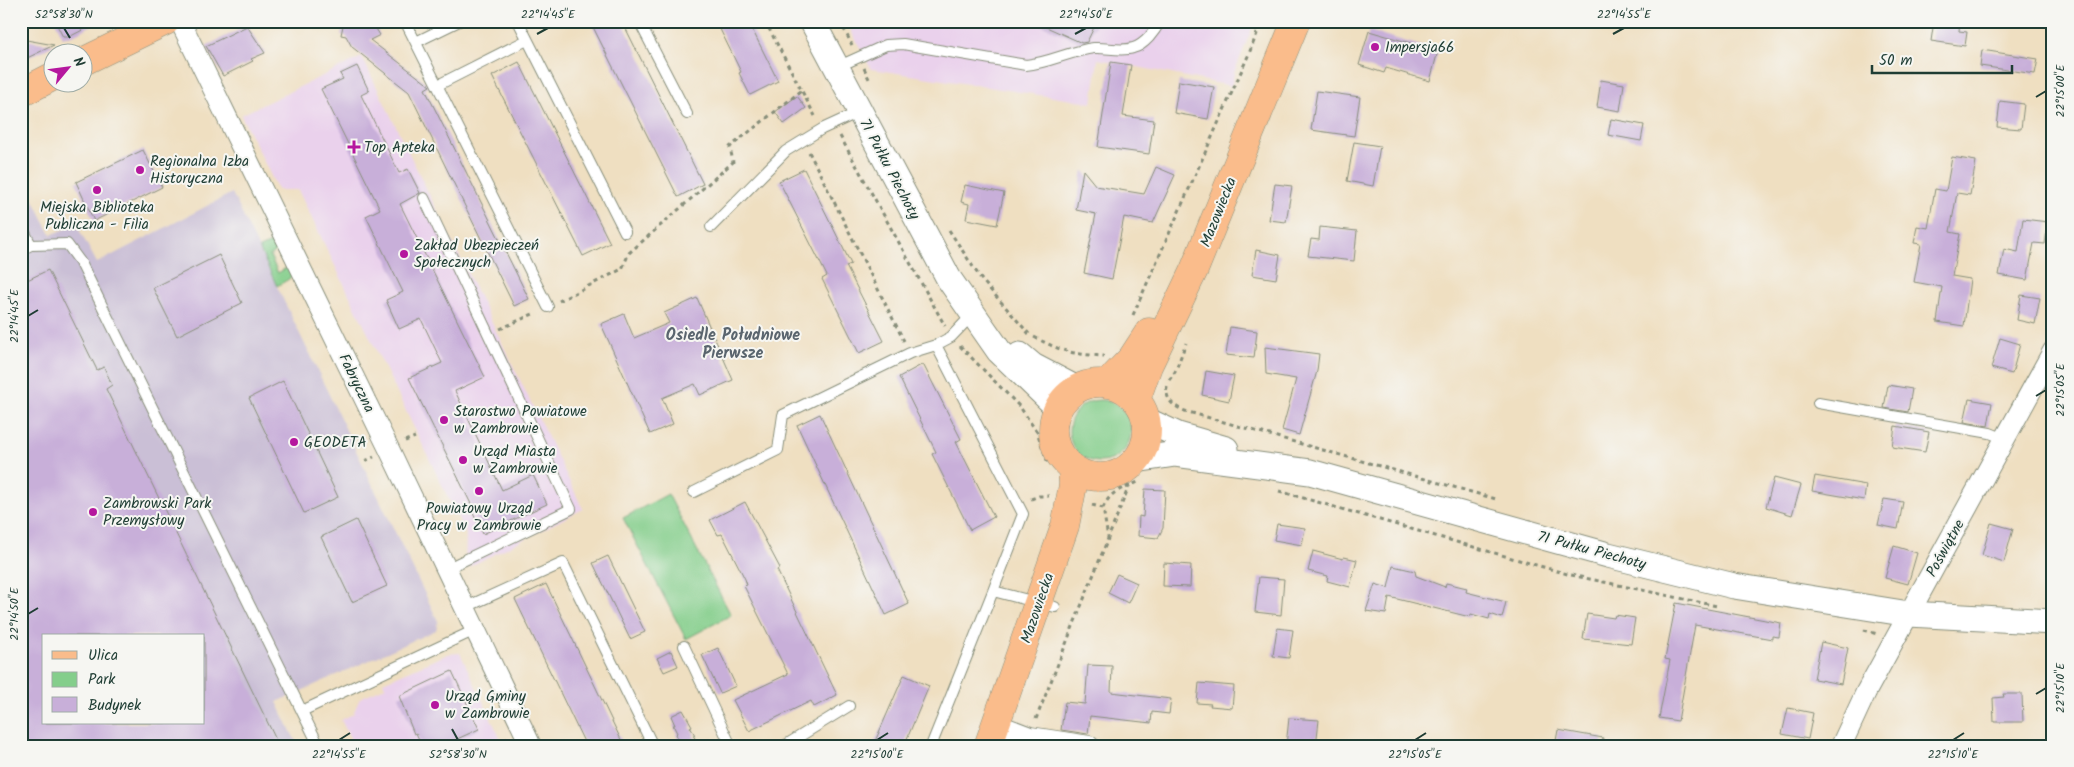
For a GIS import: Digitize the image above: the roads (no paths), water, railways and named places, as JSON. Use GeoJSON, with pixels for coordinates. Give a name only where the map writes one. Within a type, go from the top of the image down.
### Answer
{"type":"FeatureCollection","features":[{"type":"Feature","properties":{"kind":"main road"},"geometry":{"type":"LineString","coordinates":[[92,57],[166,21]]}},
{"type":"Feature","properties":{"kind":"main road","name":"Mazowiecka"},"geometry":{"type":"LineString","coordinates":[[1107,384],[1132,358],[1166,298],[1250,97],[1278,21]]}},
{"type":"Feature","properties":{"kind":"main road","name":"Mazowiecka"},"geometry":{"type":"LineString","coordinates":[[1141,410],[1148,366],[1194,270],[1296,21]]}},
{"type":"Feature","properties":{"kind":"main road"},"geometry":{"type":"LineString","coordinates":[[21,92],[42,82]]}},
{"type":"Feature","properties":{"kind":"main road"},"geometry":{"type":"LineString","coordinates":[[1097,383],[1107,384],[1128,392],[1141,410],[1146,441],[1139,470],[1126,469],[1114,475],[1101,477],[1080,473],[1072,468],[1059,454],[1053,436],[1055,417],[1067,398],[1097,383]]}},
{"type":"Feature","properties":{"kind":"main road","name":"Mazowiecka"},"geometry":{"type":"LineString","coordinates":[[1006,737],[1047,605],[1073,485],[1072,468]]}},
{"type":"Feature","properties":{"kind":"main road","name":"Mazowiecka"},"geometry":{"type":"LineString","coordinates":[[1047,605],[1101,477]]}},
{"type":"Feature","properties":{"kind":"street","name":"Fabryczna"},"geometry":{"type":"LineString","coordinates":[[180,21],[389,449],[531,746]]}},
{"type":"Feature","properties":{"kind":"street","name":"71 Pułku Piechoty"},"geometry":{"type":"LineString","coordinates":[[812,21],[847,62],[859,112],[949,279],[973,314],[1067,398]]}},
{"type":"Feature","properties":{"kind":"street","name":"Poświątne"},"geometry":{"type":"LineString","coordinates":[[1841,746],[1866,692],[2053,351]]}},
{"type":"Feature","properties":{"kind":"street"},"geometry":{"type":"LineString","coordinates":[[1141,410],[1178,435],[1310,472]]}},
{"type":"Feature","properties":{"kind":"street","name":"71 Pułku Piechoty"},"geometry":{"type":"LineString","coordinates":[[1139,470],[1175,454],[1310,472],[1608,555],[1734,586],[1909,614],[2053,622]]}},
{"type":"Feature","properties":{"kind":"street"},"geometry":{"type":"LineString","coordinates":[[1006,737],[1089,746]]}},
{"type":"Feature","properties":{"kind":"lane"},"geometry":{"type":"LineString","coordinates":[[405,21],[548,307]]}},
{"type":"Feature","properties":{"kind":"lane"},"geometry":{"type":"LineString","coordinates":[[416,42],[459,21]]}},
{"type":"Feature","properties":{"kind":"lane"},"geometry":{"type":"LineString","coordinates":[[518,21],[625,232]]}},
{"type":"Feature","properties":{"kind":"lane"},"geometry":{"type":"LineString","coordinates":[[639,21],[687,114]]}},
{"type":"Feature","properties":{"kind":"lane"},"geometry":{"type":"LineString","coordinates":[[847,62],[886,45],[903,44],[1026,65],[1040,64],[1070,53],[1094,48],[1133,48],[1155,31],[1160,21]]}},
{"type":"Feature","properties":{"kind":"lane"},"geometry":{"type":"LineString","coordinates":[[438,85],[527,40]]}},
{"type":"Feature","properties":{"kind":"lane"},"geometry":{"type":"LineString","coordinates":[[711,227],[786,151],[803,140],[859,112]]}},
{"type":"Feature","properties":{"kind":"lane"},"geometry":{"type":"LineString","coordinates":[[424,198],[571,509],[446,569]]}},
{"type":"Feature","properties":{"kind":"lane"},"geometry":{"type":"LineString","coordinates":[[21,225],[31,245]]}},
{"type":"Feature","properties":{"kind":"lane"},"geometry":{"type":"LineString","coordinates":[[21,250],[31,245],[67,244],[81,263],[319,746]]}},
{"type":"Feature","properties":{"kind":"lane"},"geometry":{"type":"LineString","coordinates":[[694,492],[778,450],[783,415],[910,354],[936,345],[951,337],[973,314]]}},
{"type":"Feature","properties":{"kind":"lane"},"geometry":{"type":"LineString","coordinates":[[931,746],[1023,514],[936,345]]}},
{"type":"Feature","properties":{"kind":"lane"},"geometry":{"type":"LineString","coordinates":[[1818,403],[1990,433],[2005,439]]}},
{"type":"Feature","properties":{"kind":"lane"},"geometry":{"type":"LineString","coordinates":[[464,608],[563,563],[654,746]]}},
{"type":"Feature","properties":{"kind":"lane"},"geometry":{"type":"LineString","coordinates":[[993,591],[1047,605]]}},
{"type":"Feature","properties":{"kind":"lane"},"geometry":{"type":"LineString","coordinates":[[302,711],[475,630]]}},
{"type":"Feature","properties":{"kind":"lane"},"geometry":{"type":"LineString","coordinates":[[684,646],[731,746]]}},
{"type":"Feature","properties":{"kind":"lane"},"geometry":{"type":"LineString","coordinates":[[784,746],[849,706]]}},
{"type":"Feature","properties":{"kind":"place","name":"Impersja66"},"geometry":{"type":"Point","coordinates":[1375,47]}},
{"type":"Feature","properties":{"kind":"place","name":"Top Apteka"},"geometry":{"type":"Point","coordinates":[354,147]}},
{"type":"Feature","properties":{"kind":"place","name":"Regionalna Izba Historyczna"},"geometry":{"type":"Point","coordinates":[140,170]}},
{"type":"Feature","properties":{"kind":"place","name":"Miejska Biblioteka Publiczna - Filia"},"geometry":{"type":"Point","coordinates":[97,190]}},
{"type":"Feature","properties":{"kind":"place","name":"Zakład Ubezpieczeń Społecznych"},"geometry":{"type":"Point","coordinates":[404,254]}},
{"type":"Feature","properties":{"kind":"place","name":"Starostwo Powiatowe w Zambrowie"},"geometry":{"type":"Point","coordinates":[444,420]}},
{"type":"Feature","properties":{"kind":"place","name":"GEODETA"},"geometry":{"type":"Point","coordinates":[294,442]}},
{"type":"Feature","properties":{"kind":"place","name":"Urząd Miasta w Zambrowie"},"geometry":{"type":"Point","coordinates":[463,460]}},
{"type":"Feature","properties":{"kind":"place","name":"Powiatowy Urząd Pracy w Zambrowie"},"geometry":{"type":"Point","coordinates":[479,491]}},
{"type":"Feature","properties":{"kind":"place","name":"Zambrowski Park Przemysłowy"},"geometry":{"type":"Point","coordinates":[93,512]}},
{"type":"Feature","properties":{"kind":"place","name":"Urząd Gminy w Zambrowie"},"geometry":{"type":"Point","coordinates":[435,705]}},
{"type":"Feature","properties":{"kind":"district","name":"Osiedle Południowe Pierwsze"},"geometry":{"type":"Point","coordinates":[733,343]}}]}
